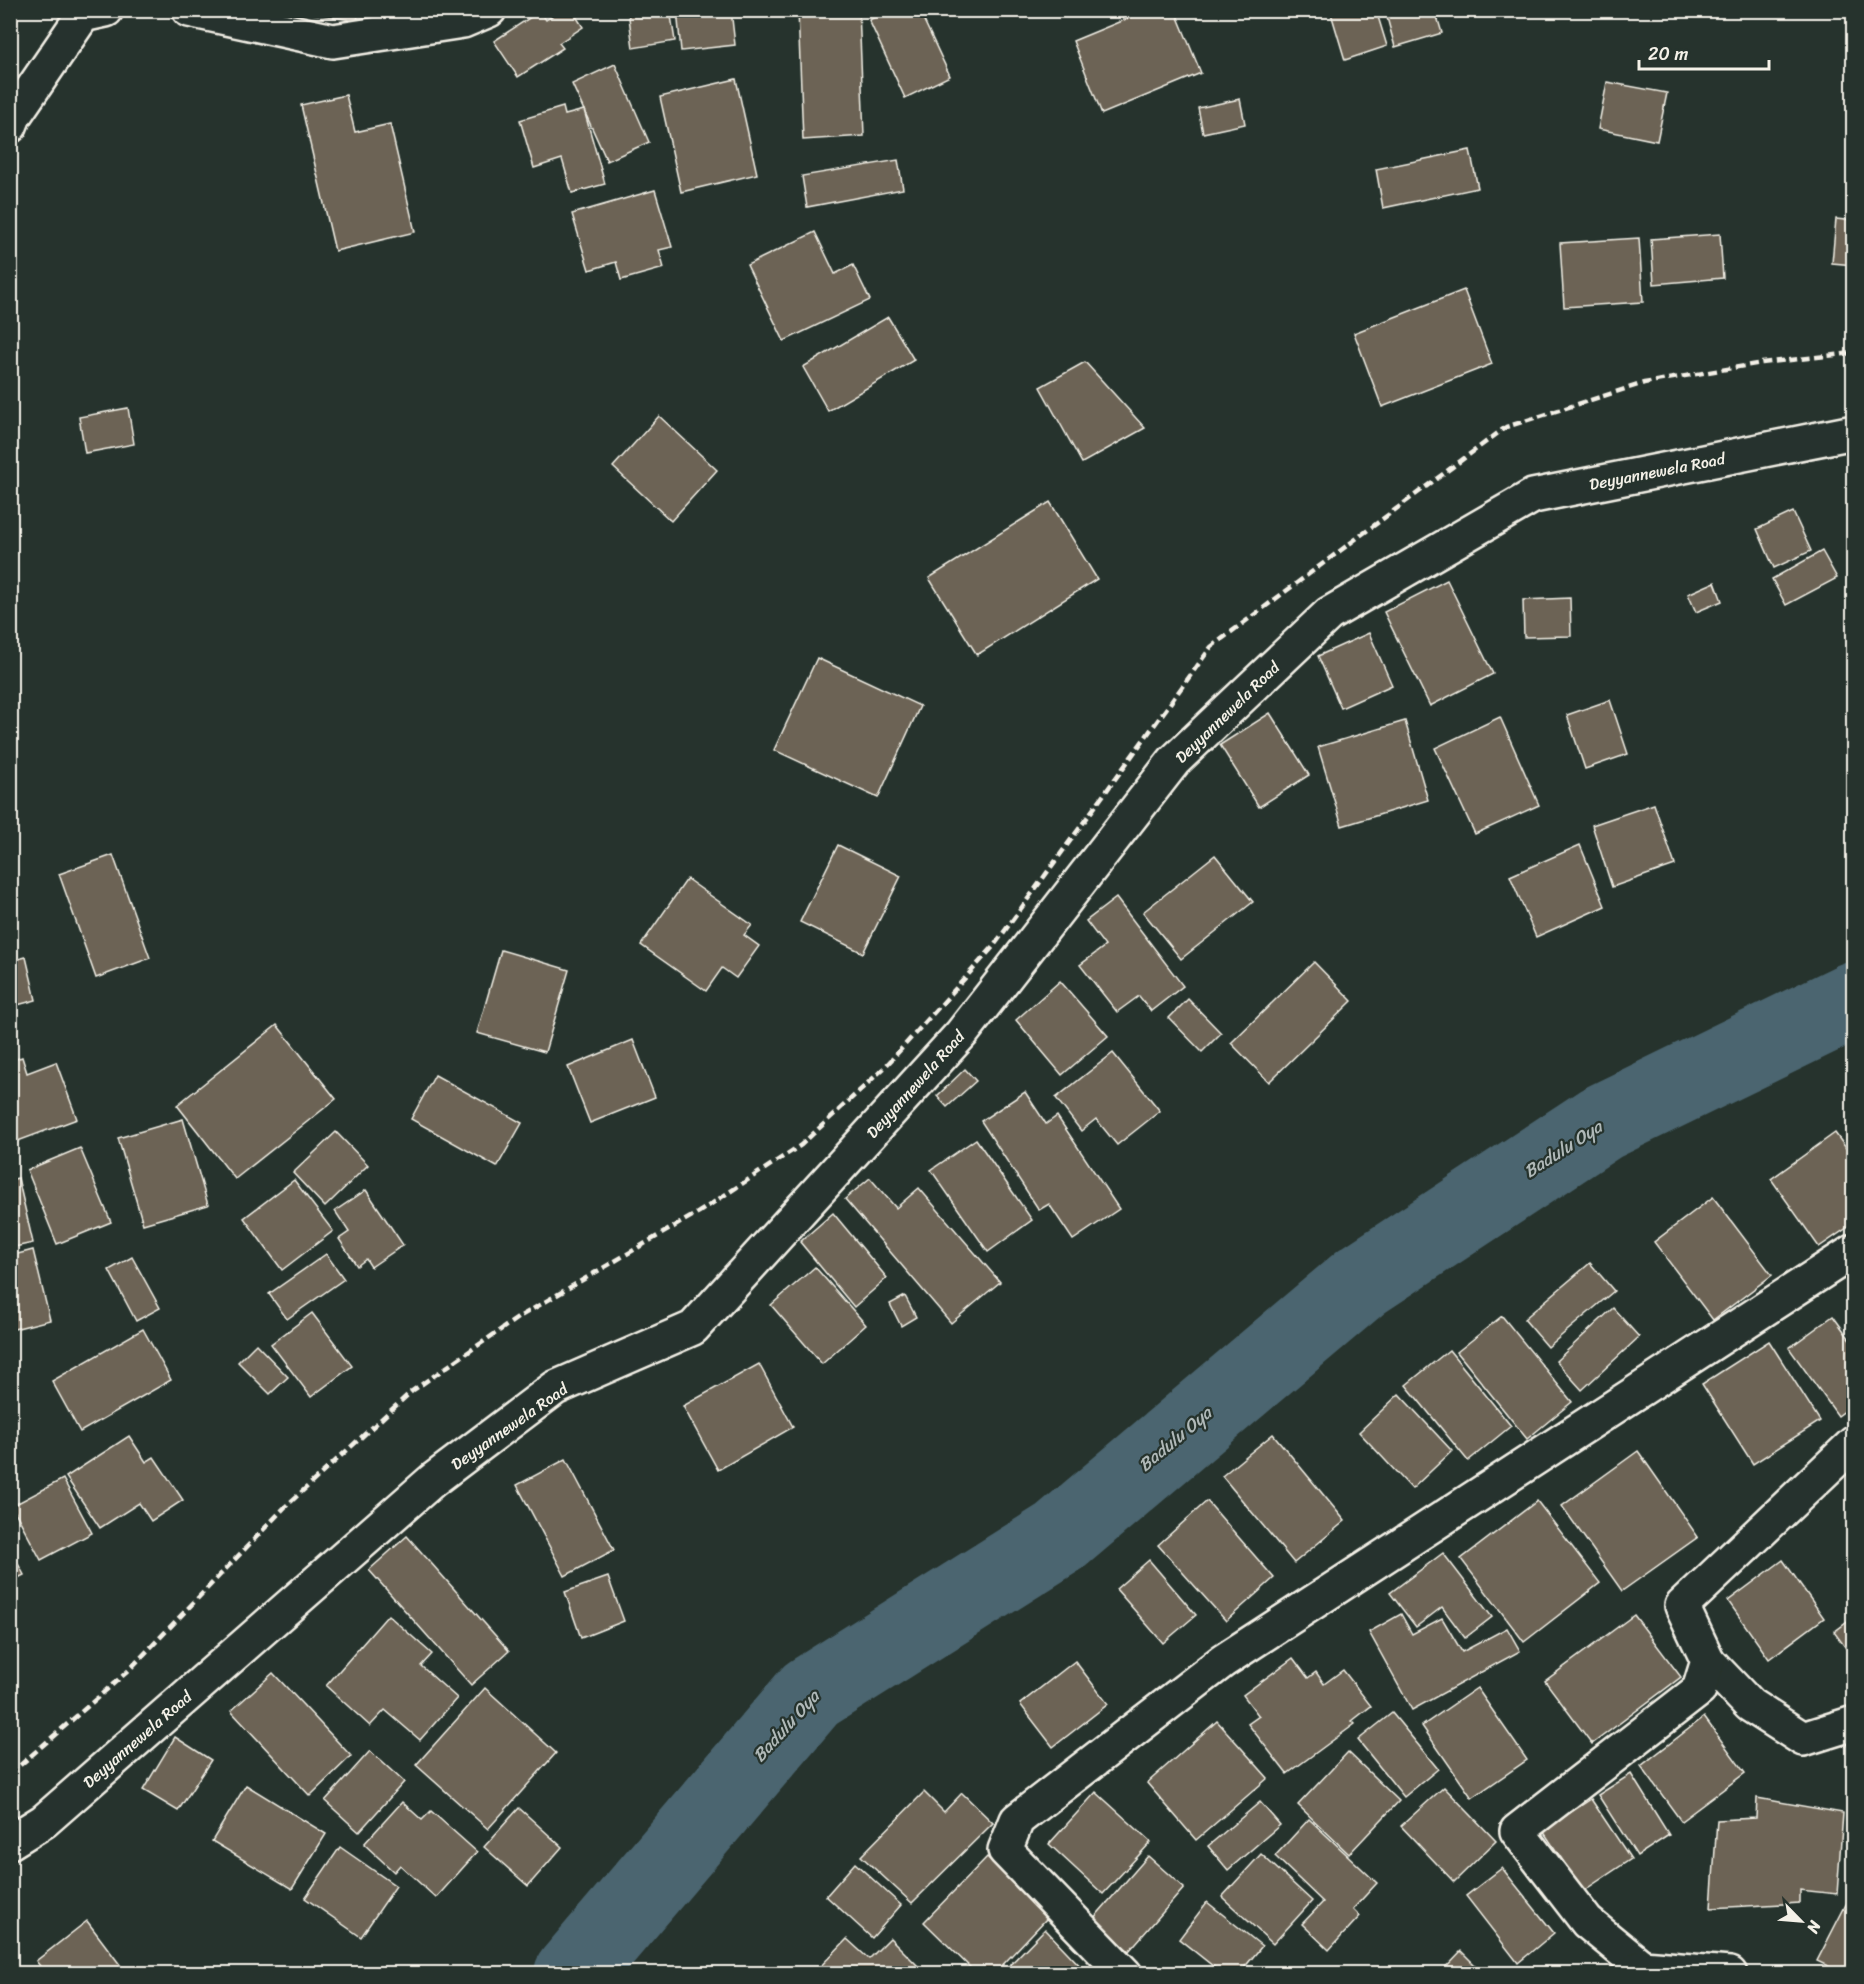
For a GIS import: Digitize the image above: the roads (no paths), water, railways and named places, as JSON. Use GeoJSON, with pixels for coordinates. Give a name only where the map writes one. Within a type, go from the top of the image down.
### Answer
{"type":"FeatureCollection","features":[{"type":"Feature","properties":{"kind":"street"},"geometry":{"type":"LineString","coordinates":[[10,126],[14,116],[83,15],[106,10]]}},
{"type":"Feature","properties":{"kind":"street"},"geometry":{"type":"LineString","coordinates":[[189,10],[333,41],[463,21],[489,10]]}},
{"type":"Feature","properties":{"kind":"street","name":"Deyyannewela Road"},"geometry":{"type":"LineString","coordinates":[[10,1842],[44,1821],[433,1480],[555,1388],[693,1328],[962,1033],[1174,761],[1329,615],[1533,496],[1854,432]]}},
{"type":"Feature","properties":{"kind":"street"},"geometry":{"type":"LineString","coordinates":[[1125,1974],[1005,1850],[1017,1820],[1223,1661],[1854,1251]]}},
{"type":"Feature","properties":{"kind":"street"},"geometry":{"type":"LineString","coordinates":[[1854,1443],[1682,1606],[1708,1661],[1750,1705],[1803,1739],[1854,1723]]}},
{"type":"Feature","properties":{"kind":"street"},"geometry":{"type":"LineString","coordinates":[[1708,1661],[1699,1690],[1517,1831],[1587,1922],[1636,1970],[1730,1974]]}},
{"type":"Feature","properties":{"kind":"waterway","name":"Badulu Oya"},"geometry":{"type":"LineString","coordinates":[[573,1974],[811,1694],[1060,1537],[1362,1281],[1601,1123],[1854,1000]]}},
{"type":"Feature","properties":{"kind":"railway"},"geometry":{"type":"LineString","coordinates":[[10,1774],[127,1672],[285,1507],[412,1391],[519,1317],[699,1212],[801,1145],[884,1068],[993,947],[1211,647],[1506,427],[1644,383],[1762,363],[1854,353]]}}]}
